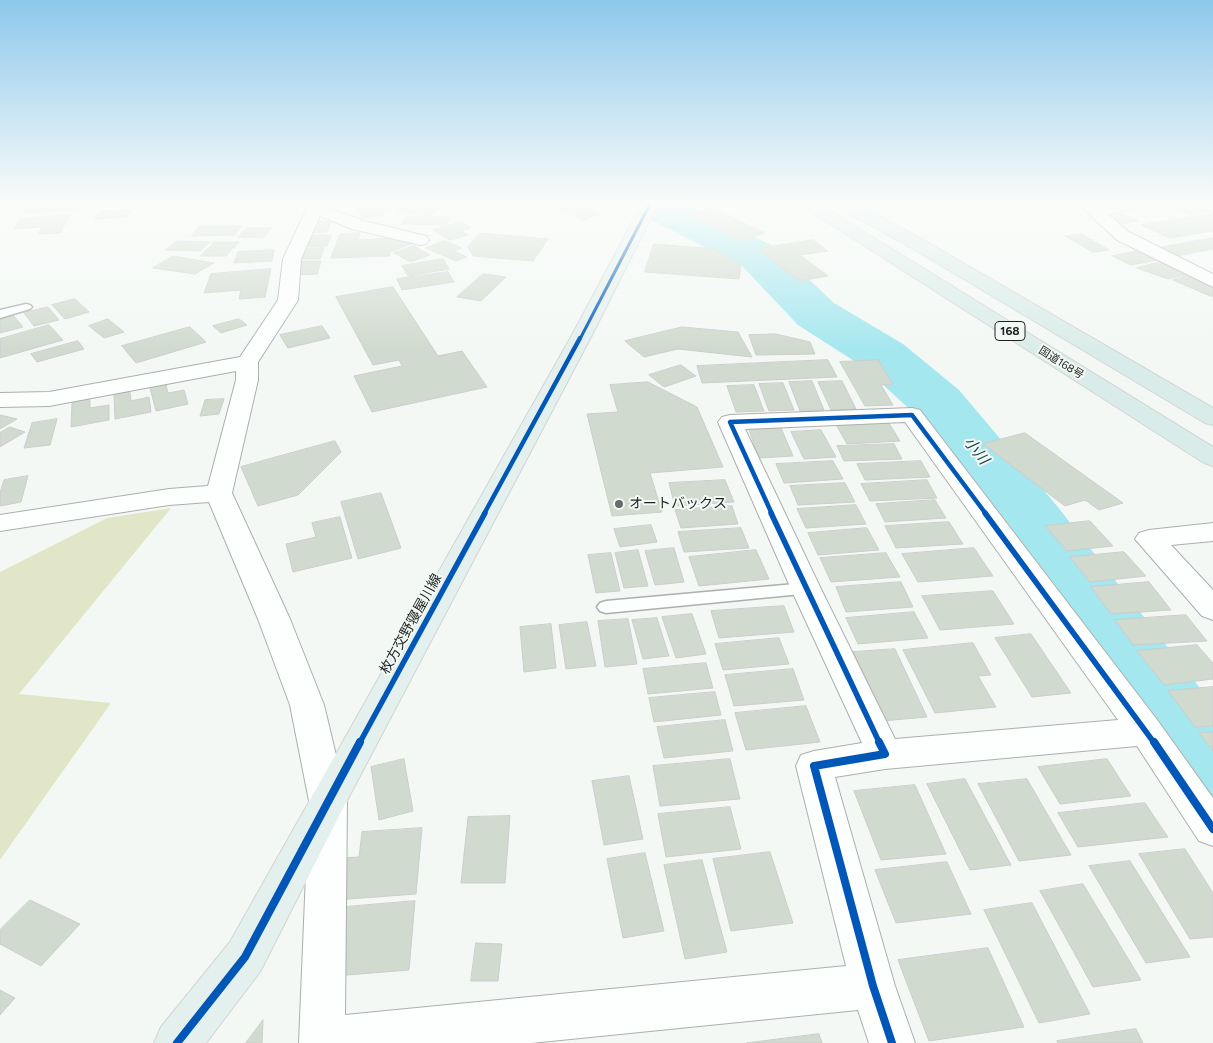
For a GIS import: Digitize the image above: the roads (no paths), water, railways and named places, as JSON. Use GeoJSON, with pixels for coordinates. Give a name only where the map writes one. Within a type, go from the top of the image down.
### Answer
{"type":"FeatureCollection","features":[{"type":"Feature","properties":{"kind":"highway","name":"国道168号"},"geometry":{"type":"LineString","coordinates":[[886,253],[1213,458]]}},
{"type":"Feature","properties":{"kind":"highway","name":"168"},"geometry":{"type":"LineString","coordinates":[[932,253],[1213,418]]}},
{"type":"Feature","properties":{"kind":"main road","name":"枚方交野寝屋川線"},"geometry":{"type":"LineString","coordinates":[[177,1043],[245,957],[625,253]]}},
{"type":"Feature","properties":{"kind":"street"},"geometry":{"type":"LineString","coordinates":[[295,253],[292,259],[288,300],[247,362],[247,380],[219,493],[274,619],[307,704],[328,801],[322,1042],[873,986]]}},
{"type":"Feature","properties":{"kind":"street"},"geometry":{"type":"LineString","coordinates":[[1157,253],[1213,280]]}},
{"type":"Feature","properties":{"kind":"street"},"geometry":{"type":"LineString","coordinates":[[0,400],[49,399],[247,362]]}},
{"type":"Feature","properties":{"kind":"street"},"geometry":{"type":"LineString","coordinates":[[0,382],[48,388],[115,386]]}},
{"type":"Feature","properties":{"kind":"street"},"geometry":{"type":"LineString","coordinates":[[885,754],[806,589],[730,422],[912,414],[1146,731],[1213,829]]}},
{"type":"Feature","properties":{"kind":"street"},"geometry":{"type":"LineString","coordinates":[[0,523],[169,497],[219,493]]}},
{"type":"Feature","properties":{"kind":"street"},"geometry":{"type":"LineString","coordinates":[[1213,532],[1149,539],[1213,609]]}},
{"type":"Feature","properties":{"kind":"street"},"geometry":{"type":"LineString","coordinates":[[892,1043],[873,986],[814,766],[885,754],[1146,731]]}},
{"type":"Feature","properties":{"kind":"lane"},"geometry":{"type":"LineString","coordinates":[[0,314],[26,307]]}},
{"type":"Feature","properties":{"kind":"lane"},"geometry":{"type":"LineString","coordinates":[[606,607],[806,589]]}},
{"type":"Feature","properties":{"kind":"waterway","name":"小川"},"geometry":{"type":"LineString","coordinates":[[750,253],[759,257],[816,314],[884,356],[938,403],[1032,521],[1213,774]]}},
{"type":"Feature","properties":{"kind":"place","name":"オートバックス"},"geometry":{"type":"Point","coordinates":[619,504]}}]}
